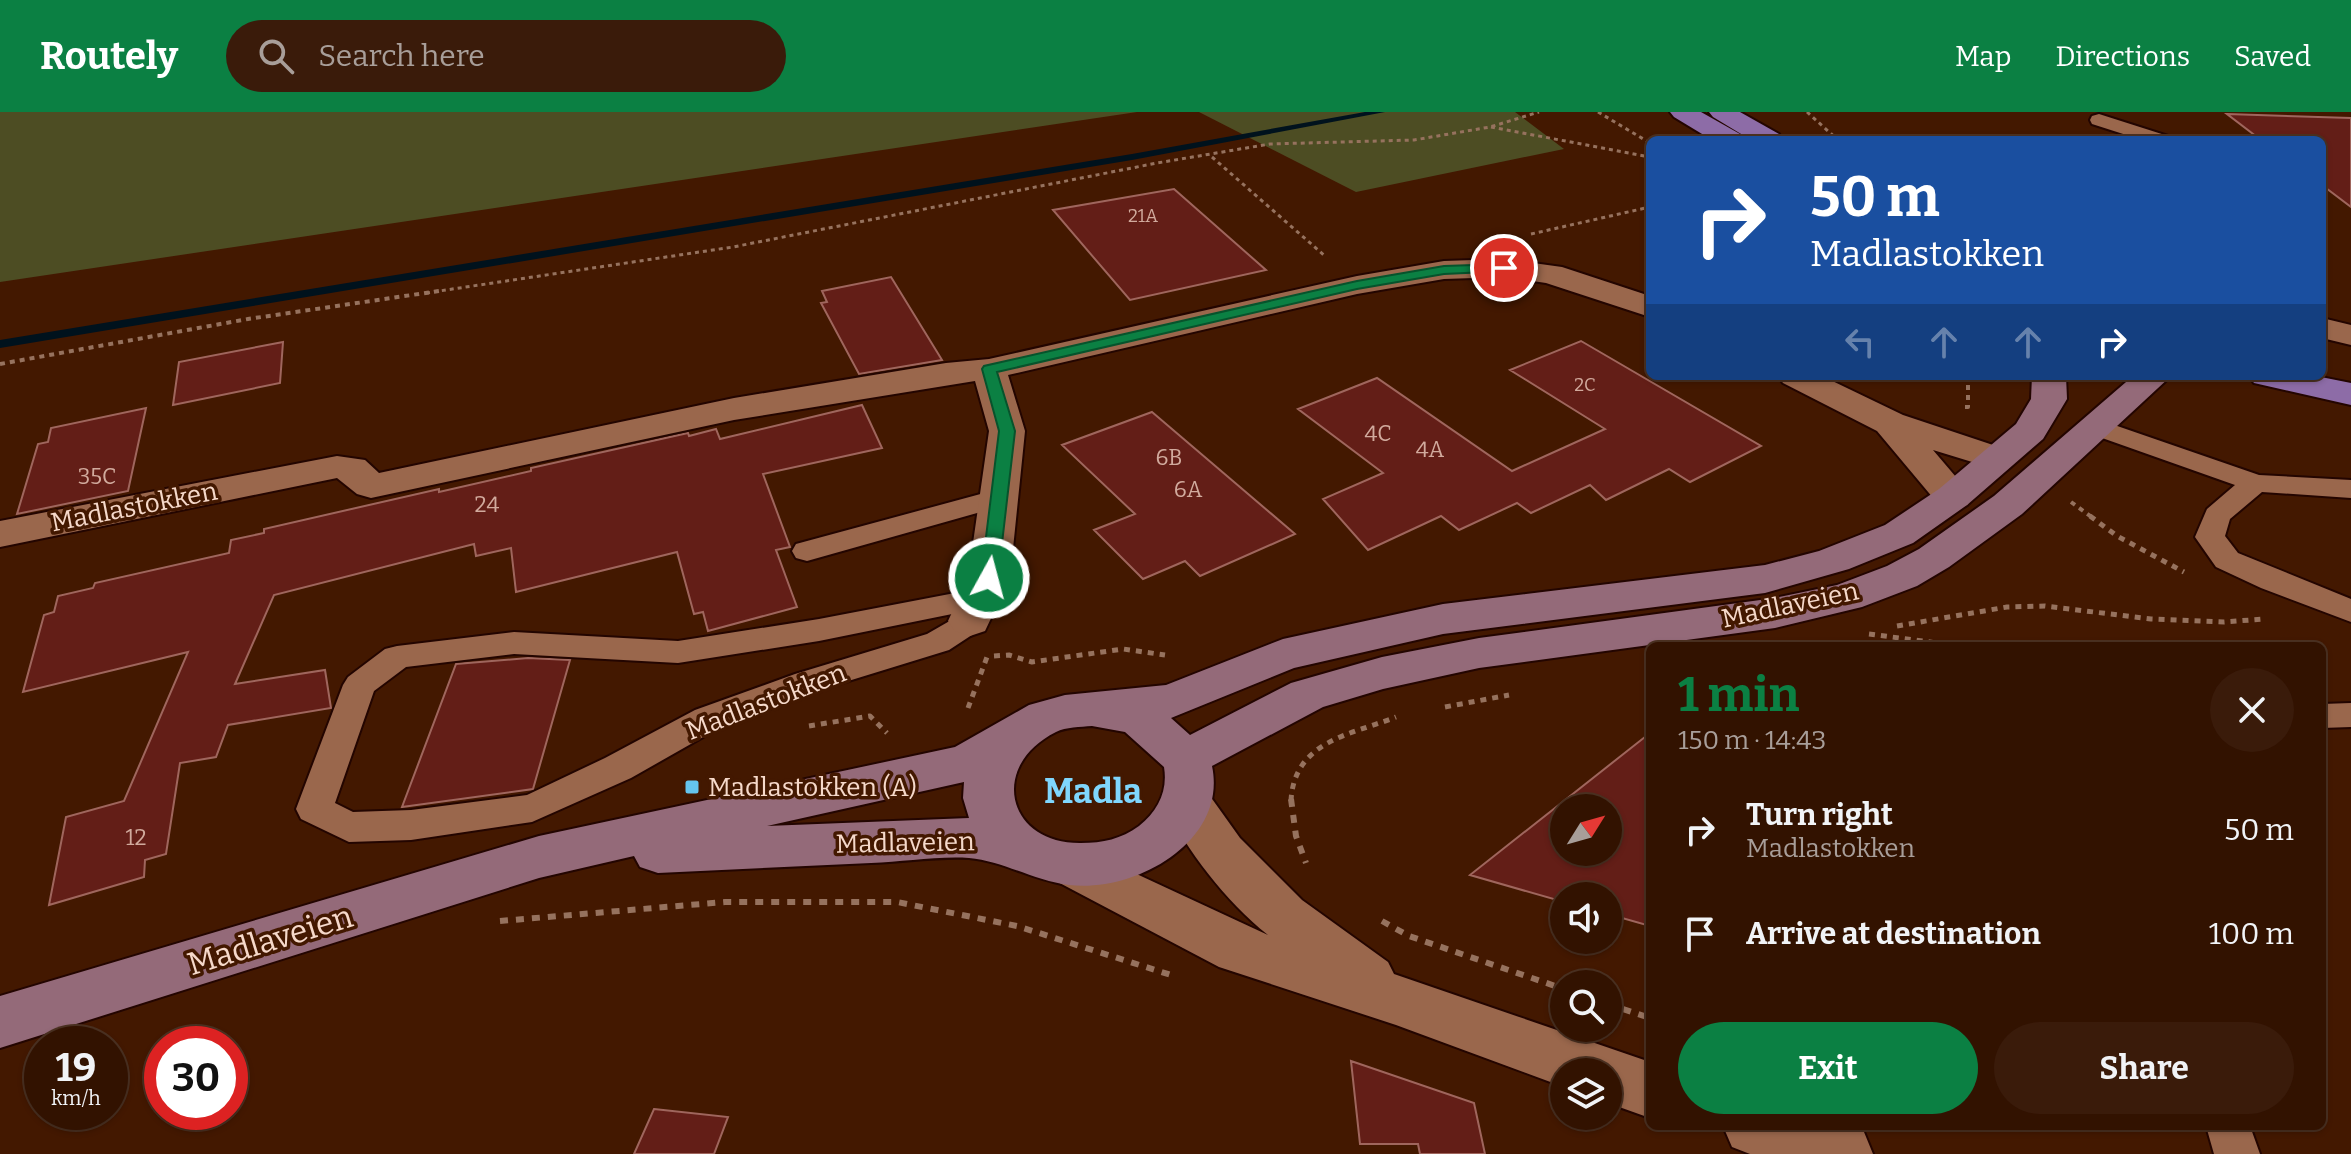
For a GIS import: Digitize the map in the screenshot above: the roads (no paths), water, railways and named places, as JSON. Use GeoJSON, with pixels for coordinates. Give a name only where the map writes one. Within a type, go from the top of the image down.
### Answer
{"type":"FeatureCollection","features":[{"type":"Feature","properties":{"kind":"main road"},"geometry":{"type":"LineString","coordinates":[[1683,112],[1724,136]]}},
{"type":"Feature","properties":{"kind":"main road"},"geometry":{"type":"LineString","coordinates":[[1722,112],[1763,136]]}},
{"type":"Feature","properties":{"kind":"main road"},"geometry":{"type":"LineString","coordinates":[[2326,364],[2351,371]]}},
{"type":"Feature","properties":{"kind":"main road","name":"Madlaveien"},"geometry":{"type":"LineString","coordinates":[[1092,709],[1172,701],[1283,655],[1443,619],[1765,579],[1834,560],[1899,534],[1953,497],[2030,431],[2049,399],[2049,380]]}},
{"type":"Feature","properties":{"kind":"main road","name":"Madlaveien"},"geometry":{"type":"LineString","coordinates":[[1186,781],[1307,695],[1382,673],[1479,653],[1775,613],[1861,592],[1902,576],[1934,558],[2008,505],[2150,380]]}},
{"type":"Feature","properties":{"kind":"main road"},"geometry":{"type":"LineString","coordinates":[[2285,380],[2351,394]]}},
{"type":"Feature","properties":{"kind":"main road"},"geometry":{"type":"LineString","coordinates":[[1092,709],[1144,719],[1186,781],[1171,829],[1145,850],[1110,862],[1051,859],[1003,835],[993,820],[986,793],[991,766],[1013,736],[1058,713],[1092,709]]}},
{"type":"Feature","properties":{"kind":"main road","name":"Madlaveien"},"geometry":{"type":"LineString","coordinates":[[0,1022],[539,857],[967,763],[1013,736]]}},
{"type":"Feature","properties":{"kind":"main road","name":"Madlaveien"},"geometry":{"type":"LineString","coordinates":[[539,857],[970,838],[1051,859]]}},
{"type":"Feature","properties":{"kind":"street","name":"Madlastokken"},"geometry":{"type":"LineString","coordinates":[[14,531],[240,486],[230,501],[230,509],[247,512],[734,409],[946,373],[989,369],[1357,285],[1444,270],[1504,268],[1551,274],[1646,306]]}},
{"type":"Feature","properties":{"kind":"street"},"geometry":{"type":"LineString","coordinates":[[2326,329],[2351,335]]}},
{"type":"Feature","properties":{"kind":"street"},"geometry":{"type":"LineString","coordinates":[[976,610],[989,578],[1007,431],[989,369]]}},
{"type":"Feature","properties":{"kind":"street"},"geometry":{"type":"LineString","coordinates":[[1803,380],[1890,423],[1995,458]]}},
{"type":"Feature","properties":{"kind":"street"},"geometry":{"type":"LineString","coordinates":[[1890,423],[1953,497]]}},
{"type":"Feature","properties":{"kind":"street"},"geometry":{"type":"LineString","coordinates":[[1186,781],[1222,853],[1283,916],[1396,1000]]}},
{"type":"Feature","properties":{"kind":"street"},"geometry":{"type":"LineString","coordinates":[[1051,859],[1239,950],[1396,1000],[1560,1058]]}},
{"type":"Feature","properties":{"kind":"street"},"geometry":{"type":"LineString","coordinates":[[1622,1080],[1646,1089]]}},
{"type":"Feature","properties":{"kind":"street"},"geometry":{"type":"LineString","coordinates":[[1767,1130],[1842,1154]]}},
{"type":"Feature","properties":{"kind":"lane"},"geometry":{"type":"LineString","coordinates":[[2099,120],[2149,136]]}},
{"type":"Feature","properties":{"kind":"lane"},"geometry":{"type":"LineString","coordinates":[[2097,427],[2255,483],[2351,489]]}},
{"type":"Feature","properties":{"kind":"lane"},"geometry":{"type":"LineString","coordinates":[[2255,483],[2217,515],[2210,537],[2227,560],[2351,611]]}},
{"type":"Feature","properties":{"kind":"lane"},"geometry":{"type":"LineString","coordinates":[[807,551],[999,498]]}},
{"type":"Feature","properties":{"kind":"lane","name":"Madlastokken"},"geometry":{"type":"LineString","coordinates":[[976,610],[938,642],[807,682],[707,719],[618,768],[532,808],[411,825],[349,827],[314,809],[360,685],[397,657],[514,643],[678,652],[976,610]]}},
{"type":"Feature","properties":{"kind":"lane"},"geometry":{"type":"LineString","coordinates":[[2326,716],[2351,715]]}},
{"type":"Feature","properties":{"kind":"lane"},"geometry":{"type":"LineString","coordinates":[[2229,1130],[2237,1154]]}},
{"type":"Feature","properties":{"kind":"waterway"},"geometry":{"type":"LineString","coordinates":[[0,344],[1132,157],[1380,112]]}},
{"type":"Feature","properties":{"kind":"place","name":"Madlastokken (A)"},"geometry":{"type":"Point","coordinates":[692,787]}},
{"type":"Feature","properties":{"kind":"district","name":"Madla"},"geometry":{"type":"Point","coordinates":[1093,791]}}]}
